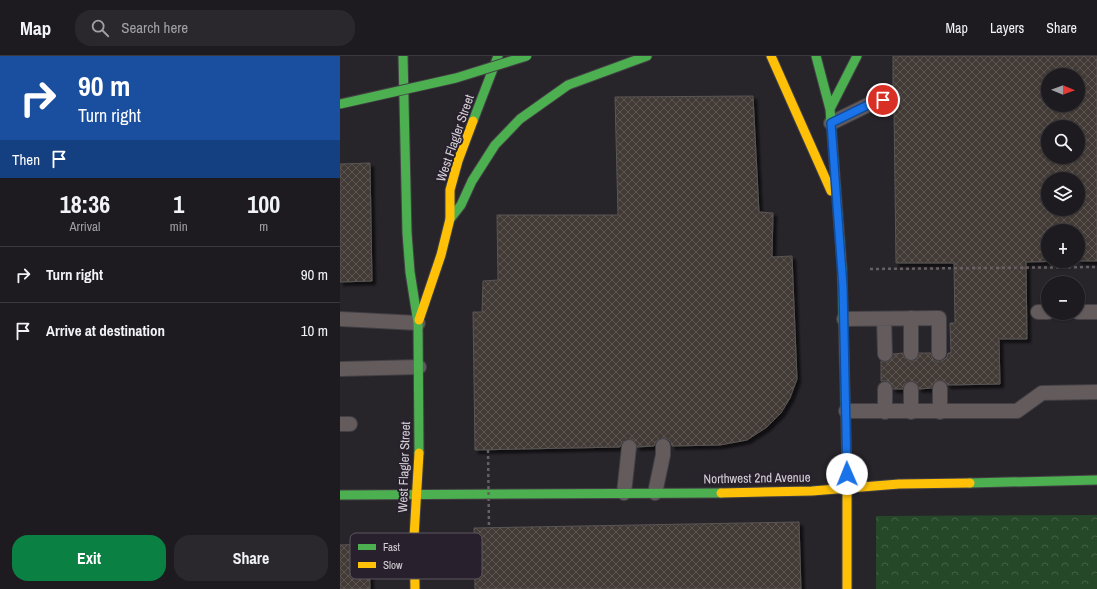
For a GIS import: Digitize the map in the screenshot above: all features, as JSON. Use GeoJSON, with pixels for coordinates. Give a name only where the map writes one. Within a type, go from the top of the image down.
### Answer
{"type":"FeatureCollection","features":[{"type":"Feature","properties":{"kind":"main road","name":"West Flagler Street"},"geometry":{"type":"LineString","coordinates":[[403,56],[407,233],[410,272],[418,323],[420,442],[414,533]]}},
{"type":"Feature","properties":{"kind":"main road","name":"West Flagler Street"},"geometry":{"type":"LineString","coordinates":[[418,323],[441,255],[450,219],[450,190],[452,183],[468,135],[498,56]]}},
{"type":"Feature","properties":{"kind":"main road"},"geometry":{"type":"LineString","coordinates":[[340,104],[456,78],[527,56]]}},
{"type":"Feature","properties":{"kind":"main road"},"geometry":{"type":"LineString","coordinates":[[450,219],[462,205],[472,181],[495,145],[520,119],[568,85],[647,56]]}},
{"type":"Feature","properties":{"kind":"main road"},"geometry":{"type":"LineString","coordinates":[[771,56],[836,203]]}},
{"type":"Feature","properties":{"kind":"main road"},"geometry":{"type":"LineString","coordinates":[[816,56],[830,109],[842,268],[846,411],[847,589]]}},
{"type":"Feature","properties":{"kind":"main road"},"geometry":{"type":"LineString","coordinates":[[830,109],[857,56]]}},
{"type":"Feature","properties":{"kind":"main road","name":"Northwest 2nd Avenue"},"geometry":{"type":"LineString","coordinates":[[340,496],[812,491],[899,484],[1097,480]]}},
{"type":"Feature","properties":{"kind":"main road","name":"West Flagler Street"},"geometry":{"type":"LineString","coordinates":[[415,579],[415,589]]}},
{"type":"Feature","properties":{"kind":"lane"},"geometry":{"type":"LineString","coordinates":[[831,123],[872,103],[894,98]]}},
{"type":"Feature","properties":{"kind":"lane"},"geometry":{"type":"LineString","coordinates":[[1085,312],[1097,312]]}},
{"type":"Feature","properties":{"kind":"lane"},"geometry":{"type":"LineString","coordinates":[[911,318],[911,353]]}},
{"type":"Feature","properties":{"kind":"lane"},"geometry":{"type":"LineString","coordinates":[[844,319],[939,318],[939,353]]}},
{"type":"Feature","properties":{"kind":"lane"},"geometry":{"type":"LineString","coordinates":[[884,319],[885,354]]}},
{"type":"Feature","properties":{"kind":"lane"},"geometry":{"type":"LineString","coordinates":[[340,320],[418,323]]}},
{"type":"Feature","properties":{"kind":"lane"},"geometry":{"type":"LineString","coordinates":[[340,369],[419,367]]}},
{"type":"Feature","properties":{"kind":"lane"},"geometry":{"type":"LineString","coordinates":[[940,388],[940,412]]}},
{"type":"Feature","properties":{"kind":"lane"},"geometry":{"type":"LineString","coordinates":[[885,389],[885,412]]}},
{"type":"Feature","properties":{"kind":"lane"},"geometry":{"type":"LineString","coordinates":[[911,389],[911,412]]}},
{"type":"Feature","properties":{"kind":"lane"},"geometry":{"type":"LineString","coordinates":[[846,411],[1017,412],[1042,393],[1097,392]]}},
{"type":"Feature","properties":{"kind":"lane"},"geometry":{"type":"LineString","coordinates":[[655,493],[663,455],[663,446]]}},
{"type":"Feature","properties":{"kind":"lane"},"geometry":{"type":"LineString","coordinates":[[624,493],[629,447]]}},
{"type":"Feature","properties":{"kind":"path"},"geometry":{"type":"LineString","coordinates":[[870,269],[1097,267]]}},
{"type":"Feature","properties":{"kind":"path"},"geometry":{"type":"LineString","coordinates":[[488,450],[489,528]]}},
{"type":"Feature","properties":{"kind":"green space"},"geometry":{"type":"Polygon","coordinates":[[[1097,515],[1097,589],[876,589],[876,516],[1097,515]]]}},
{"type":"Feature","properties":{"kind":"building"},"geometry":{"type":"Polygon","coordinates":[[[893,56],[1097,56],[1097,261],[1085,261],[1085,224],[1041,224],[1041,262],[1026,262],[1027,339],[999,339],[1000,384],[948,385],[945,381],[940,380],[933,383],[932,388],[919,389],[916,382],[911,381],[904,384],[903,389],[893,389],[890,382],[881,381],[881,361],[889,361],[893,354],[903,353],[904,358],[911,361],[916,360],[919,353],[931,353],[932,358],[935,361],[944,360],[948,353],[951,353],[950,323],[955,323],[954,263],[896,263],[894,107],[900,104],[902,97],[900,92],[893,90],[893,56]]]}},
{"type":"Feature","properties":{"kind":"building"},"geometry":{"type":"Polygon","coordinates":[[[753,96],[759,212],[773,213],[772,257],[792,256],[797,379],[790,398],[781,413],[767,427],[747,440],[720,445],[672,446],[668,439],[663,438],[656,441],[654,446],[637,447],[634,440],[630,439],[622,442],[620,447],[475,450],[473,312],[482,312],[483,281],[498,280],[497,215],[618,215],[615,97],[753,96]]]}},
{"type":"Feature","properties":{"kind":"building"},"geometry":{"type":"Polygon","coordinates":[[[370,163],[372,281],[340,282],[340,164],[370,163]]]}},
{"type":"Feature","properties":{"kind":"building"},"geometry":{"type":"Polygon","coordinates":[[[799,522],[801,589],[475,589],[475,579],[482,579],[482,533],[474,533],[474,528],[799,522]]]}},
{"type":"Feature","properties":{"kind":"building"},"geometry":{"type":"Polygon","coordinates":[[[340,545],[350,545],[350,579],[370,579],[370,589],[340,589],[340,545]]]}},
{"type":"Feature","properties":{"kind":"traffic: fast"},"geometry":{"type":"LineString","coordinates":[[403,56],[407,233],[410,272],[418,323],[419,453]]}},
{"type":"Feature","properties":{"kind":"traffic: fast"},"geometry":{"type":"LineString","coordinates":[[473,121],[498,56]]}},
{"type":"Feature","properties":{"kind":"traffic: fast"},"geometry":{"type":"LineString","coordinates":[[340,104],[456,78],[527,56]]}},
{"type":"Feature","properties":{"kind":"traffic: fast"},"geometry":{"type":"LineString","coordinates":[[450,219],[461,205],[472,181],[495,145],[520,119],[568,85],[647,56]]}},
{"type":"Feature","properties":{"kind":"traffic: fast"},"geometry":{"type":"LineString","coordinates":[[816,56],[830,109],[842,268],[847,472]]}},
{"type":"Feature","properties":{"kind":"traffic: fast"},"geometry":{"type":"LineString","coordinates":[[830,109],[857,56]]}},
{"type":"Feature","properties":{"kind":"traffic: fast"},"geometry":{"type":"LineString","coordinates":[[970,483],[1097,480]]}},
{"type":"Feature","properties":{"kind":"traffic: fast"},"geometry":{"type":"LineString","coordinates":[[340,495],[721,493]]}},
{"type":"Feature","properties":{"kind":"traffic: slow"},"geometry":{"type":"LineString","coordinates":[[771,56],[831,191]]}},
{"type":"Feature","properties":{"kind":"traffic: slow"},"geometry":{"type":"LineString","coordinates":[[419,320],[441,255],[450,219],[450,190],[458,161],[473,121]]}},
{"type":"Feature","properties":{"kind":"traffic: slow"},"geometry":{"type":"LineString","coordinates":[[414,533],[419,453]]}},
{"type":"Feature","properties":{"kind":"traffic: slow"},"geometry":{"type":"LineString","coordinates":[[847,472],[847,589]]}},
{"type":"Feature","properties":{"kind":"traffic: slow"},"geometry":{"type":"LineString","coordinates":[[721,493],[812,491],[899,484],[970,483]]}},
{"type":"Feature","properties":{"kind":"traffic: slow"},"geometry":{"type":"LineString","coordinates":[[415,579],[415,589]]}},
{"type":"Feature","properties":{"kind":"route"},"geometry":{"type":"LineString","coordinates":[[847,474],[843,287],[831,123],[872,103],[883,100]]}}]}
